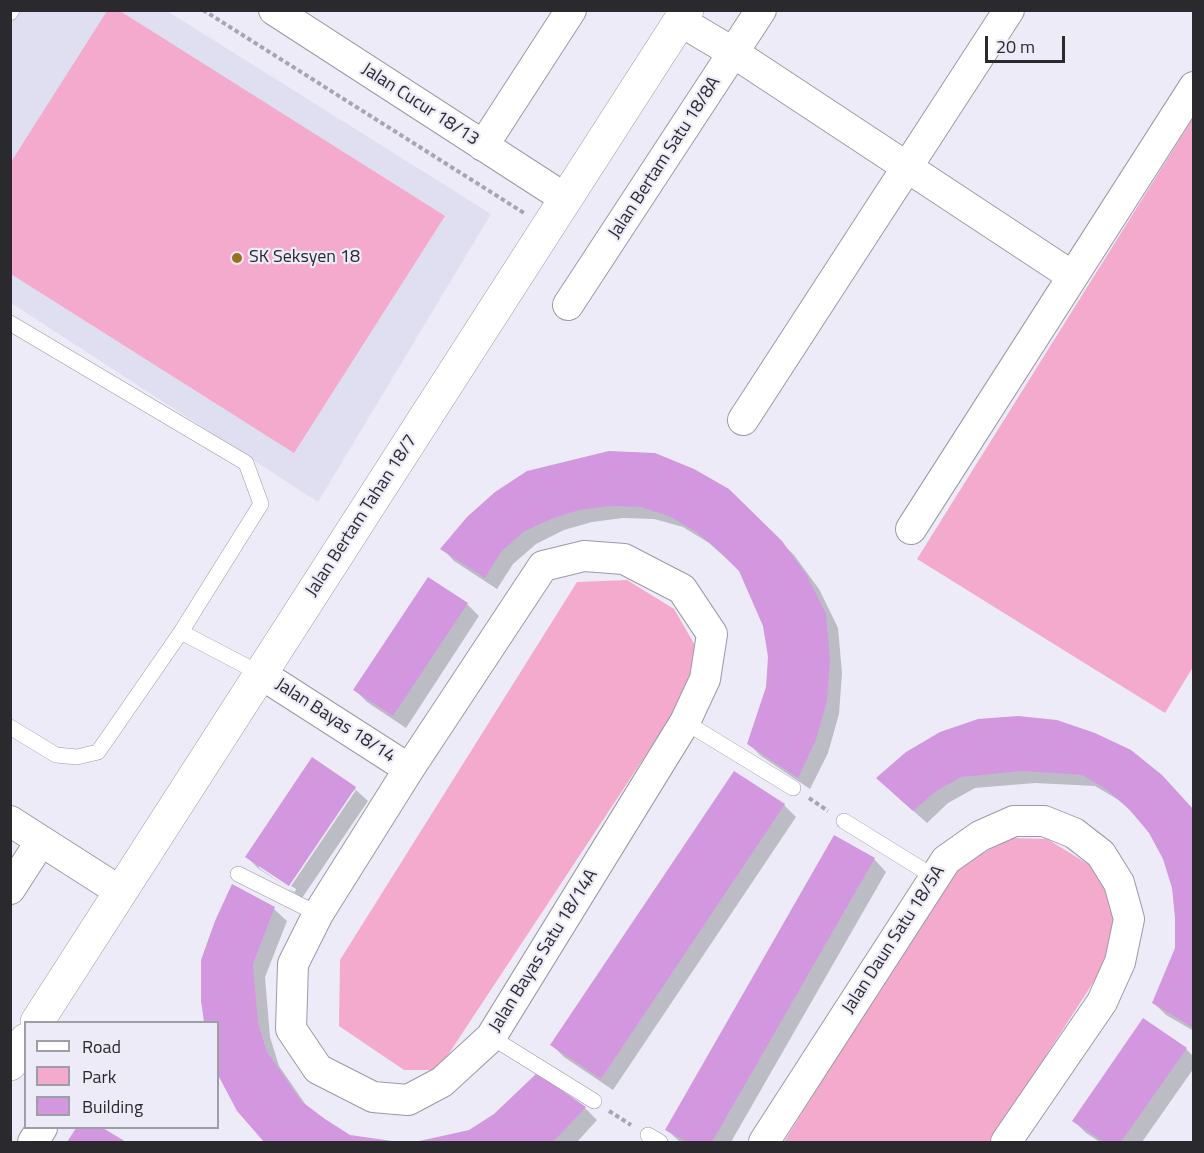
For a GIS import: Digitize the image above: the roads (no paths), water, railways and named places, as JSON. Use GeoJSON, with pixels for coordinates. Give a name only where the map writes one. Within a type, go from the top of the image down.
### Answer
{"type":"FeatureCollection","features":[{"type":"Feature","properties":{"kind":"street","name":"Jalan Cucur 18/13"},"geometry":{"type":"LineString","coordinates":[[274,10],[313,21],[483,146],[566,199]]}},
{"type":"Feature","properties":{"kind":"street"},"geometry":{"type":"LineString","coordinates":[[483,146],[571,10]]}},
{"type":"Feature","properties":{"kind":"street","name":"Jalan Bertam Satu 18/8A"},"geometry":{"type":"LineString","coordinates":[[568,305],[762,10]]}},
{"type":"Feature","properties":{"kind":"street"},"geometry":{"type":"LineString","coordinates":[[743,420],[1009,10]]}},
{"type":"Feature","properties":{"kind":"street"},"geometry":{"type":"LineString","coordinates":[[684,16],[734,53],[1072,276]]}},
{"type":"Feature","properties":{"kind":"street","name":"Jalan Bertam Tahan 18/7"},"geometry":{"type":"LineString","coordinates":[[38,1021],[684,16]]}},
{"type":"Feature","properties":{"kind":"street"},"geometry":{"type":"LineString","coordinates":[[911,529],[1194,87]]}},
{"type":"Feature","properties":{"kind":"street","name":"Jalan Bayas Satu 18/14A"},"geometry":{"type":"LineString","coordinates":[[584,556],[624,559],[682,589],[711,634],[705,679],[685,722],[491,1037],[442,1082],[408,1100],[373,1097],[318,1069],[291,1029],[293,964],[318,914],[409,769],[543,566],[584,556]]}},
{"type":"Feature","properties":{"kind":"street","name":"Jalan Bayas 18/14"},"geometry":{"type":"LineString","coordinates":[[261,674],[409,769]]}},
{"type":"Feature","properties":{"kind":"street"},"geometry":{"type":"LineString","coordinates":[[10,821],[121,892]]}},
{"type":"Feature","properties":{"kind":"street","name":"Jalan Daun Satu 18/5A"},"geometry":{"type":"LineString","coordinates":[[764,1143],[946,860],[980,836],[1014,821],[1044,821],[1074,833],[1101,854],[1119,883],[1129,919],[1120,963],[1102,1002],[1006,1142]]}},
{"type":"Feature","properties":{"kind":"street"},"geometry":{"type":"LineString","coordinates":[[10,889],[41,841]]}},
{"type":"Feature","properties":{"kind":"street"},"geometry":{"type":"LineString","coordinates":[[10,1064],[24,1044]]}},
{"type":"Feature","properties":{"kind":"street"},"geometry":{"type":"LineString","coordinates":[[33,1143],[41,1129]]}},
{"type":"Feature","properties":{"kind":"lane"},"geometry":{"type":"LineString","coordinates":[[10,323],[246,463],[261,504],[181,632],[98,752],[77,757],[56,755],[10,728]]}},
{"type":"Feature","properties":{"kind":"lane"},"geometry":{"type":"LineString","coordinates":[[181,632],[261,674]]}},
{"type":"Feature","properties":{"kind":"lane"},"geometry":{"type":"LineString","coordinates":[[685,722],[793,788]]}},
{"type":"Feature","properties":{"kind":"lane"},"geometry":{"type":"LineString","coordinates":[[844,821],[936,878]]}},
{"type":"Feature","properties":{"kind":"lane"},"geometry":{"type":"LineString","coordinates":[[238,874],[318,914]]}},
{"type":"Feature","properties":{"kind":"lane"},"geometry":{"type":"LineString","coordinates":[[491,1037],[594,1101]]}},
{"type":"Feature","properties":{"kind":"place","name":"SK Seksyen 18"},"geometry":{"type":"Point","coordinates":[237,258]}}]}
